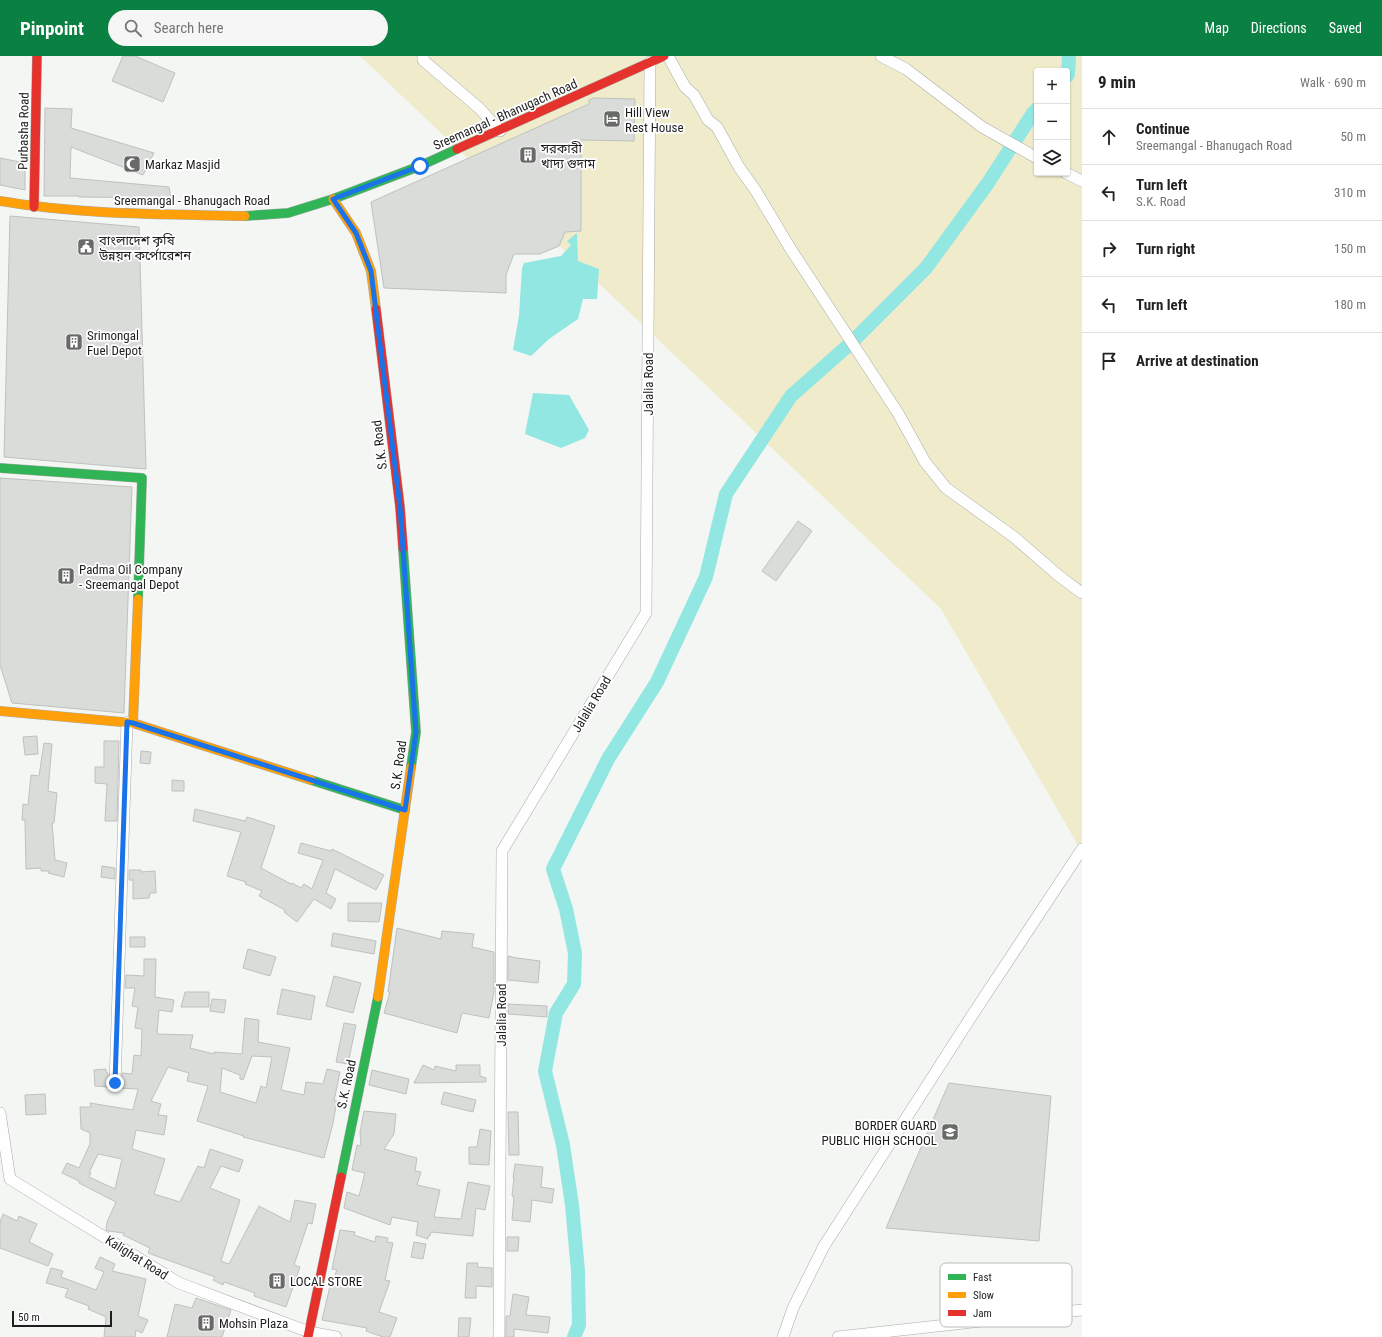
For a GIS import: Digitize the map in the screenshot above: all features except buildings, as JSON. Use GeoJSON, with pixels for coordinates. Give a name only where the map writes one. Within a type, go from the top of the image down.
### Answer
{"type":"FeatureCollection","features":[{"type":"Feature","properties":{"kind":"main road","name":"Purbasha Road"},"geometry":{"type":"LineString","coordinates":[[34,207],[37,56]]}},
{"type":"Feature","properties":{"kind":"main road","name":"Sreemangal - Bhanugach Road"},"geometry":{"type":"LineString","coordinates":[[0,201],[34,207],[89,212],[253,216],[288,212],[333,199],[420,166],[664,56]]}},
{"type":"Feature","properties":{"kind":"main road","name":"S.K. Road"},"geometry":{"type":"LineString","coordinates":[[308,1335],[376,1001],[416,732],[400,507],[371,271],[356,233],[333,199]]}},
{"type":"Feature","properties":{"kind":"main road"},"geometry":{"type":"LineString","coordinates":[[0,468],[142,478],[130,722]]}},
{"type":"Feature","properties":{"kind":"main road"},"geometry":{"type":"LineString","coordinates":[[0,711],[130,722],[405,810]]}},
{"type":"Feature","properties":{"kind":"street"},"geometry":{"type":"LineString","coordinates":[[423,56],[423,60],[479,108],[500,131]]}},
{"type":"Feature","properties":{"kind":"street"},"geometry":{"type":"LineString","coordinates":[[668,56],[685,87],[694,95],[708,120],[717,127],[790,248],[898,413],[924,462],[946,488],[1014,537],[1059,576],[1082,593]]}},
{"type":"Feature","properties":{"kind":"street"},"geometry":{"type":"LineString","coordinates":[[881,56],[906,69],[982,127],[1034,156]]}},
{"type":"Feature","properties":{"kind":"street","name":"Jalalia Road"},"geometry":{"type":"LineString","coordinates":[[499,1337],[502,851],[646,613],[650,62]]}},
{"type":"Feature","properties":{"kind":"street"},"geometry":{"type":"LineString","coordinates":[[1070,175],[1082,181]]}},
{"type":"Feature","properties":{"kind":"street"},"geometry":{"type":"LineString","coordinates":[[115,1083],[130,722]]}},
{"type":"Feature","properties":{"kind":"street"},"geometry":{"type":"LineString","coordinates":[[783,1337],[793,1308],[824,1246],[971,1017],[1082,849]]}},
{"type":"Feature","properties":{"kind":"street","name":"Kalighat Road"},"geometry":{"type":"LineString","coordinates":[[0,1113],[10,1179],[179,1283],[308,1335],[336,1337]]}},
{"type":"Feature","properties":{"kind":"street"},"geometry":{"type":"LineString","coordinates":[[1072,1311],[1082,1310]]}},
{"type":"Feature","properties":{"kind":"street"},"geometry":{"type":"LineString","coordinates":[[838,1337],[940,1326]]}},
{"type":"Feature","properties":{"kind":"shaded area"},"geometry":{"type":"Polygon","coordinates":[[[360,56],[1082,56],[1082,852],[941,609],[360,56]]]}},
{"type":"Feature","properties":{"kind":"water"},"geometry":{"type":"Polygon","coordinates":[[[577,233],[578,261],[599,269],[597,299],[583,299],[578,319],[549,339],[531,356],[513,350],[519,315],[522,268],[524,263],[561,256],[571,245],[567,241],[577,233]]]}},
{"type":"Feature","properties":{"kind":"water"},"geometry":{"type":"Polygon","coordinates":[[[533,393],[569,395],[589,430],[585,438],[561,448],[525,434],[533,393]]]}},
{"type":"Feature","properties":{"kind":"waterway"},"geometry":{"type":"LineString","coordinates":[[1068,68],[1069,56]]}},
{"type":"Feature","properties":{"kind":"waterway"},"geometry":{"type":"LineString","coordinates":[[574,1337],[579,1325],[578,1271],[572,1205],[563,1145],[545,1071],[556,1013],[574,984],[575,953],[566,909],[553,869],[608,759],[657,682],[706,577],[726,494],[791,396],[851,343],[926,268],[988,183],[1034,112]]}},
{"type":"Feature","properties":{"kind":"traffic: fast"},"geometry":{"type":"LineString","coordinates":[[245,216],[288,213],[333,199],[420,166],[457,149]]}},
{"type":"Feature","properties":{"kind":"traffic: fast"},"geometry":{"type":"LineString","coordinates":[[0,468],[142,478],[138,599]]}},
{"type":"Feature","properties":{"kind":"traffic: fast"},"geometry":{"type":"LineString","coordinates":[[403,548],[416,732],[411,767]]}},
{"type":"Feature","properties":{"kind":"traffic: fast"},"geometry":{"type":"LineString","coordinates":[[311,780],[405,810]]}},
{"type":"Feature","properties":{"kind":"traffic: fast"},"geometry":{"type":"LineString","coordinates":[[341,1177],[378,997]]}},
{"type":"Feature","properties":{"kind":"traffic: slow"},"geometry":{"type":"LineString","coordinates":[[333,199],[356,233],[371,271],[376,309]]}},
{"type":"Feature","properties":{"kind":"traffic: slow"},"geometry":{"type":"LineString","coordinates":[[0,201],[30,206],[91,211],[245,216]]}},
{"type":"Feature","properties":{"kind":"traffic: slow"},"geometry":{"type":"LineString","coordinates":[[133,723],[138,599]]}},
{"type":"Feature","properties":{"kind":"traffic: slow"},"geometry":{"type":"LineString","coordinates":[[0,711],[133,723],[311,780]]}},
{"type":"Feature","properties":{"kind":"traffic: slow"},"geometry":{"type":"LineString","coordinates":[[378,997],[411,767]]}},
{"type":"Feature","properties":{"kind":"traffic: jam"},"geometry":{"type":"LineString","coordinates":[[34,207],[37,56]]}},
{"type":"Feature","properties":{"kind":"traffic: jam"},"geometry":{"type":"LineString","coordinates":[[457,149],[664,56]]}},
{"type":"Feature","properties":{"kind":"traffic: jam"},"geometry":{"type":"LineString","coordinates":[[376,309],[400,507],[403,548]]}},
{"type":"Feature","properties":{"kind":"traffic: jam"},"geometry":{"type":"LineString","coordinates":[[308,1337],[341,1177]]}},
{"type":"Feature","properties":{"kind":"place","name":"Hill View Rest House"},"geometry":{"type":"Point","coordinates":[612,119]}},
{"type":"Feature","properties":{"kind":"place","name":"সরকারী খাদ্য গুদাম"},"geometry":{"type":"Point","coordinates":[528,155]}},
{"type":"Feature","properties":{"kind":"place","name":"Markaz Masjid"},"geometry":{"type":"Point","coordinates":[132,164]}},
{"type":"Feature","properties":{"kind":"place","name":"বাংলাদেশ কৃষি উন্নয়ন কর্পোরেশন"},"geometry":{"type":"Point","coordinates":[86,247]}},
{"type":"Feature","properties":{"kind":"place","name":"Srimongal Fuel Depot"},"geometry":{"type":"Point","coordinates":[74,342]}},
{"type":"Feature","properties":{"kind":"place","name":"Padma Oil Company - Sreemangal Depot"},"geometry":{"type":"Point","coordinates":[66,576]}},
{"type":"Feature","properties":{"kind":"place","name":"BORDER GUARD PUBLIC HIGH SCHOOL"},"geometry":{"type":"Point","coordinates":[950,1132]}},
{"type":"Feature","properties":{"kind":"place","name":"LOCAL STORE"},"geometry":{"type":"Point","coordinates":[277,1281]}},
{"type":"Feature","properties":{"kind":"place","name":"Mohsin Plaza"},"geometry":{"type":"Point","coordinates":[206,1323]}},
{"type":"Feature","properties":{"kind":"route"},"geometry":{"type":"LineString","coordinates":[[115,1083],[127,722],[405,810],[416,732],[400,507],[371,271],[356,233],[333,199],[420,166]]}}]}
